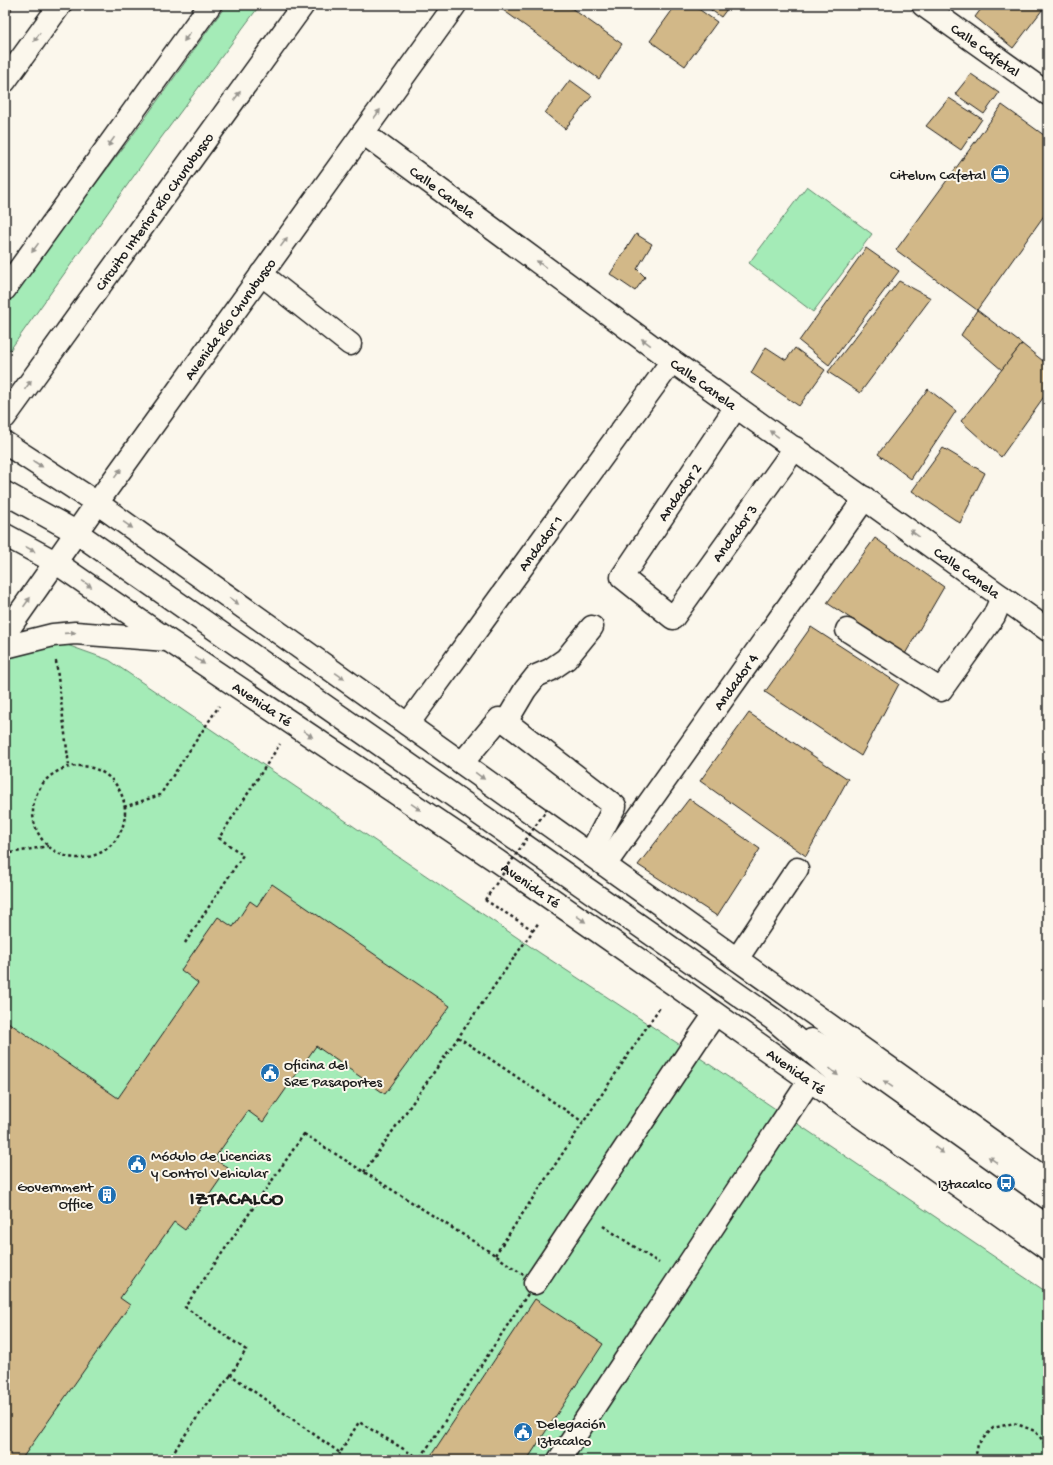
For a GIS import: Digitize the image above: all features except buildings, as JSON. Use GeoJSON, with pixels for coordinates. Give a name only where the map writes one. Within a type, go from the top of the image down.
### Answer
{"type":"FeatureCollection","features":[{"type":"Feature","properties":{"kind":"main road"},"geometry":{"type":"LineString","coordinates":[[5,81],[60,5]]}},
{"type":"Feature","properties":{"kind":"main road"},"geometry":{"type":"LineString","coordinates":[[5,289],[210,5]]}},
{"type":"Feature","properties":{"kind":"main road","name":"Circuito Interior Río Churubusco"},"geometry":{"type":"LineString","coordinates":[[5,417],[303,5]]}},
{"type":"Feature","properties":{"kind":"main road","name":"Avenida Río Churubusco"},"geometry":{"type":"LineString","coordinates":[[5,634],[76,532],[455,5]]}},
{"type":"Feature","properties":{"kind":"main road","name":"Calle Cafetal"},"geometry":{"type":"LineString","coordinates":[[923,5],[1048,94]]}},
{"type":"Feature","properties":{"kind":"main road","name":"Calle Canela"},"geometry":{"type":"LineString","coordinates":[[363,133],[672,361],[866,498],[1048,630]]}},
{"type":"Feature","properties":{"kind":"main road"},"geometry":{"type":"LineString","coordinates":[[261,274],[350,344]]}},
{"type":"Feature","properties":{"kind":"main road","name":"Andador 1"},"geometry":{"type":"LineString","coordinates":[[408,724],[672,361]]}},
{"type":"Feature","properties":{"kind":"main road","name":"Andador 2"},"geometry":{"type":"LineString","coordinates":[[673,618],[622,577],[736,407]]}},
{"type":"Feature","properties":{"kind":"main road"},"geometry":{"type":"LineString","coordinates":[[5,443],[97,503],[1048,1181]]}},
{"type":"Feature","properties":{"kind":"main road","name":"Andador 3"},"geometry":{"type":"LineString","coordinates":[[673,618],[795,448]]}},
{"type":"Feature","properties":{"kind":"main road"},"geometry":{"type":"LineString","coordinates":[[5,493],[76,532],[773,1019],[857,1091],[1048,1227]]}},
{"type":"Feature","properties":{"kind":"main road","name":"Andador 4"},"geometry":{"type":"LineString","coordinates":[[598,860],[866,498]]}},
{"type":"Feature","properties":{"kind":"main road","name":"Avenida Té"},"geometry":{"type":"LineString","coordinates":[[5,535],[55,562],[503,866],[675,985],[1048,1249]]}},
{"type":"Feature","properties":{"kind":"main road"},"geometry":{"type":"LineString","coordinates":[[847,630],[942,690],[994,616],[1002,596]]}},
{"type":"Feature","properties":{"kind":"main road"},"geometry":{"type":"LineString","coordinates":[[506,722],[525,690],[536,676],[550,670],[566,659],[592,627]]}},
{"type":"Feature","properties":{"kind":"main road"},"geometry":{"type":"LineString","coordinates":[[5,647],[53,635],[74,633],[168,640]]}},
{"type":"Feature","properties":{"kind":"main road"},"geometry":{"type":"LineString","coordinates":[[462,763],[499,719],[506,722],[615,806],[598,860]]}},
{"type":"Feature","properties":{"kind":"main road"},"geometry":{"type":"LineString","coordinates":[[737,959],[797,869]]}},
{"type":"Feature","properties":{"kind":"main road"},"geometry":{"type":"LineString","coordinates":[[536,1283],[694,1043],[715,1014]]}},
{"type":"Feature","properties":{"kind":"main road"},"geometry":{"type":"LineString","coordinates":[[773,1019],[871,1072],[1048,1198]]}},
{"type":"Feature","properties":{"kind":"main road"},"geometry":{"type":"LineString","coordinates":[[559,1460],[810,1080]]}},
{"type":"Feature","properties":{"kind":"path"},"geometry":{"type":"LineString","coordinates":[[53,635],[69,766]]}},
{"type":"Feature","properties":{"kind":"path"},"geometry":{"type":"LineString","coordinates":[[124,807],[160,794],[234,684]]}},
{"type":"Feature","properties":{"kind":"path"},"geometry":{"type":"LineString","coordinates":[[185,943],[243,855],[219,838],[293,724]]}},
{"type":"Feature","properties":{"kind":"path"},"geometry":{"type":"LineString","coordinates":[[69,766],[91,767],[111,778],[123,797],[126,819],[118,840],[100,855],[78,860],[56,853],[48,846],[40,838],[32,817],[35,794],[48,776],[69,766]]}},
{"type":"Feature","properties":{"kind":"path"},"geometry":{"type":"LineString","coordinates":[[364,1172],[533,930],[485,900],[549,806]]}},
{"type":"Feature","properties":{"kind":"path"},"geometry":{"type":"LineString","coordinates":[[5,854],[48,846]]}},
{"type":"Feature","properties":{"kind":"path"},"geometry":{"type":"LineString","coordinates":[[495,1256],[675,985]]}},
{"type":"Feature","properties":{"kind":"path"},"geometry":{"type":"LineString","coordinates":[[458,1037],[583,1122]]}},
{"type":"Feature","properties":{"kind":"path"},"geometry":{"type":"LineString","coordinates":[[168,1460],[196,1419],[231,1375],[246,1350],[185,1307],[304,1134],[536,1283],[420,1460],[359,1422],[337,1460]]}},
{"type":"Feature","properties":{"kind":"path"},"geometry":{"type":"LineString","coordinates":[[582,1213],[680,1277]]}},
{"type":"Feature","properties":{"kind":"path"},"geometry":{"type":"LineString","coordinates":[[231,1375],[340,1453]]}},
{"type":"Feature","properties":{"kind":"path"},"geometry":{"type":"LineString","coordinates":[[975,1460],[978,1444],[993,1428],[1014,1423],[1035,1431],[1048,1447]]}},
{"type":"Feature","properties":{"kind":"green space"},"geometry":{"type":"Polygon","coordinates":[[[226,5],[260,5],[158,142],[10,350],[5,346],[5,304],[138,128],[226,5]]]}},
{"type":"Feature","properties":{"kind":"green space"},"geometry":{"type":"Polygon","coordinates":[[[807,186],[872,234],[813,312],[749,263],[807,186]]]}},
{"type":"Feature","properties":{"kind":"green space"},"geometry":{"type":"Polygon","coordinates":[[[67,645],[109,660],[540,953],[700,1058],[1048,1293],[1048,1460],[5,1460],[5,659],[37,646],[67,645]]]}},
{"type":"Feature","properties":{"kind":"place","name":"Citelum Cafetal"},"geometry":{"type":"Point","coordinates":[1000,174]}},
{"type":"Feature","properties":{"kind":"place","name":"Oficina del SRE Pasaportes"},"geometry":{"type":"Point","coordinates":[270,1073]}},
{"type":"Feature","properties":{"kind":"place","name":"Módulo de Licencias y Control Vehicular"},"geometry":{"type":"Point","coordinates":[137,1164]}},
{"type":"Feature","properties":{"kind":"place","name":"Iztacalco"},"geometry":{"type":"Point","coordinates":[1006,1183]}},
{"type":"Feature","properties":{"kind":"place","name":"Government Office"},"geometry":{"type":"Point","coordinates":[107,1195]}},
{"type":"Feature","properties":{"kind":"place","name":"Delegación Iztacalco"},"geometry":{"type":"Point","coordinates":[523,1432]}},
{"type":"Feature","properties":{"kind":"district","name":"IZTACALCO"},"geometry":{"type":"Point","coordinates":[237,1197]}}]}
